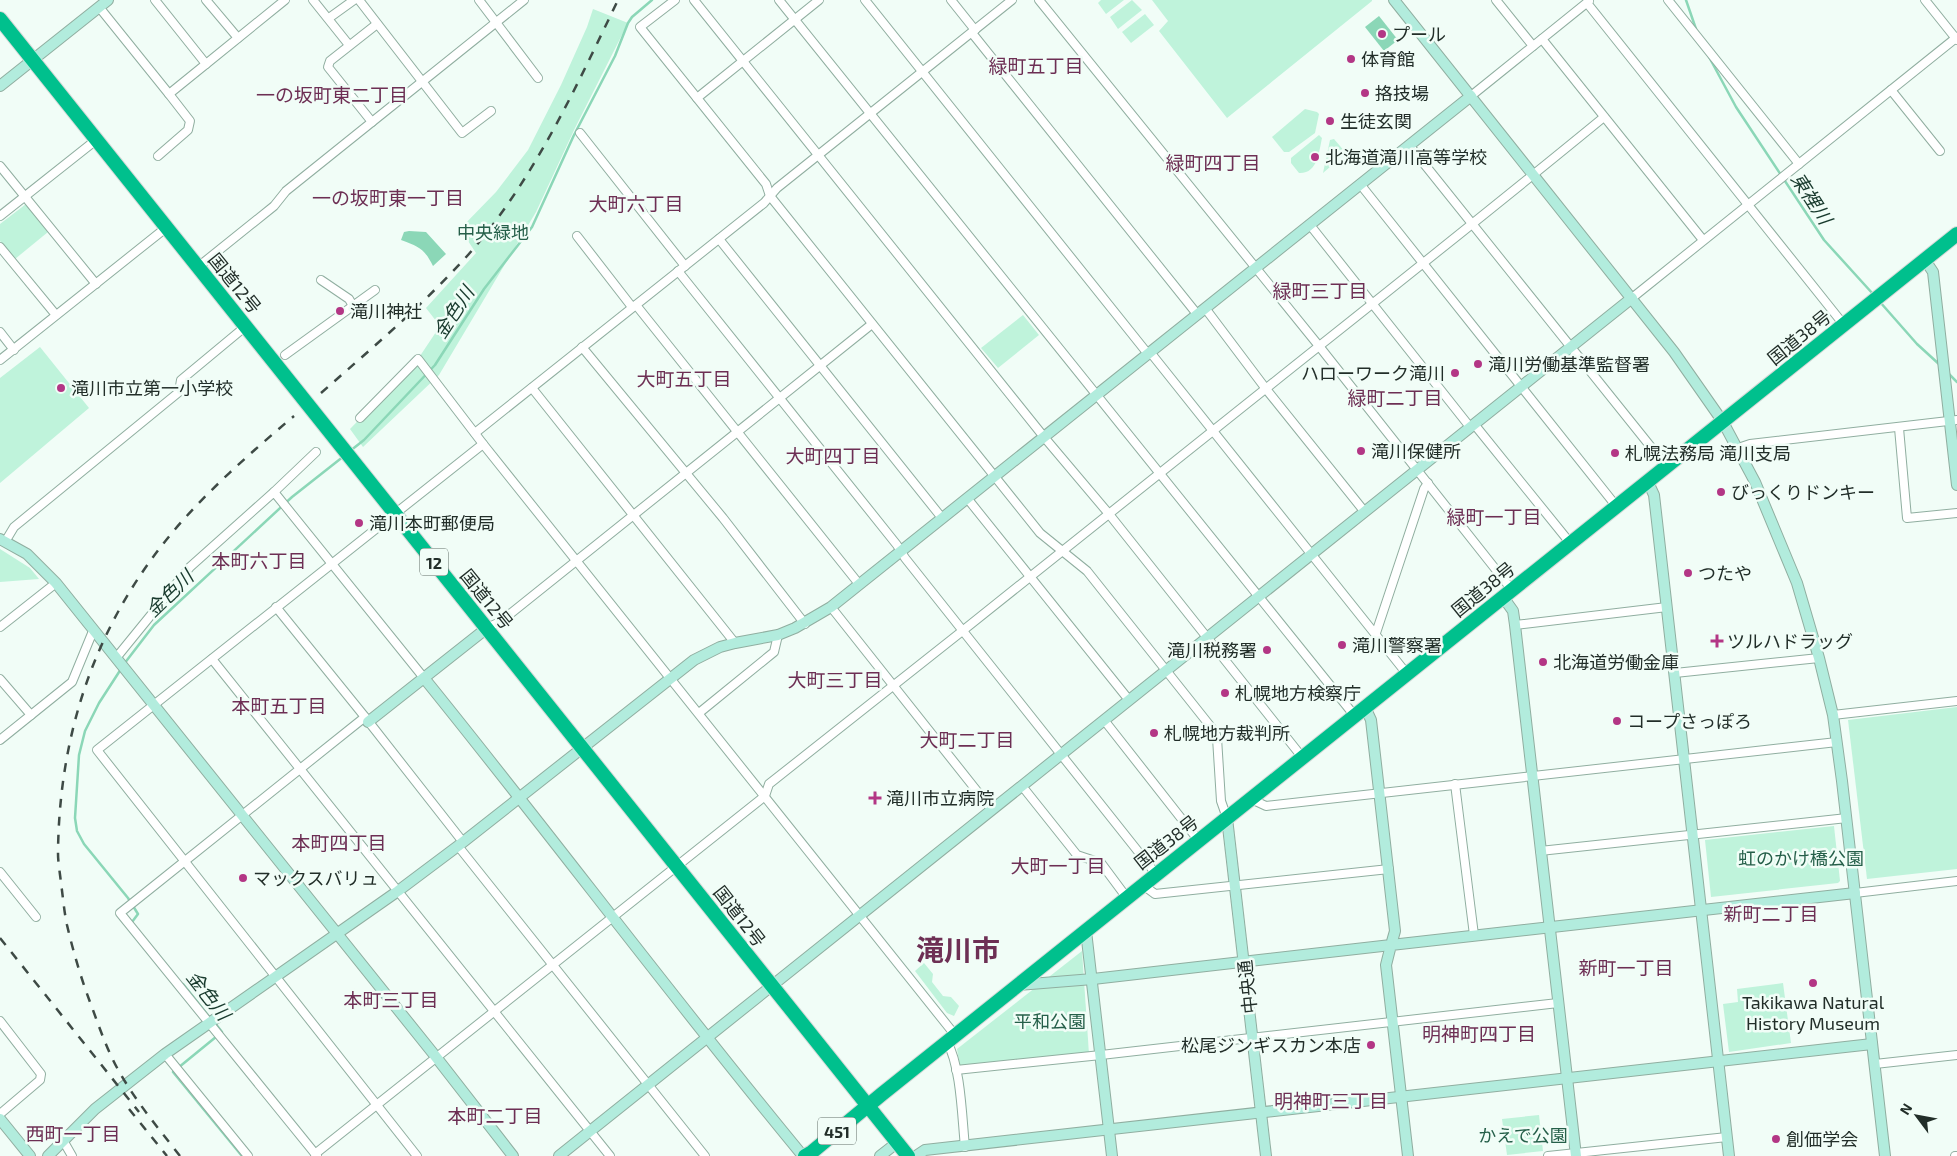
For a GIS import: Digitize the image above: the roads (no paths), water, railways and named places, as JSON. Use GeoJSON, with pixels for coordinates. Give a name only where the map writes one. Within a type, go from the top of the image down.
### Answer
{"type":"FeatureCollection","features":[{"type":"Feature","properties":{"kind":"highway","name":"国道12号"},"geometry":{"type":"LineString","coordinates":[[0,19],[908,1156]]}},
{"type":"Feature","properties":{"kind":"highway","name":"国道38号"},"geometry":{"type":"LineString","coordinates":[[868,1105],[1957,235]]}},
{"type":"Feature","properties":{"kind":"highway","name":"451"},"geometry":{"type":"LineString","coordinates":[[804,1156],[812,1152],[868,1105]]}},
{"type":"Feature","properties":{"kind":"street"},"geometry":{"type":"LineString","coordinates":[[0,86],[108,0]]}},
{"type":"Feature","properties":{"kind":"street"},"geometry":{"type":"LineString","coordinates":[[155,0],[206,64]]}},
{"type":"Feature","properties":{"kind":"street"},"geometry":{"type":"LineString","coordinates":[[206,0],[238,38]]}},
{"type":"Feature","properties":{"kind":"street"},"geometry":{"type":"LineString","coordinates":[[169,94],[285,0]]}},
{"type":"Feature","properties":{"kind":"street"},"geometry":{"type":"LineString","coordinates":[[314,0],[349,45]]}},
{"type":"Feature","properties":{"kind":"street"},"geometry":{"type":"LineString","coordinates":[[329,18],[354,0]]}},
{"type":"Feature","properties":{"kind":"street"},"geometry":{"type":"LineString","coordinates":[[358,0],[462,133],[491,111]]}},
{"type":"Feature","properties":{"kind":"street"},"geometry":{"type":"LineString","coordinates":[[479,0],[538,78]]}},
{"type":"Feature","properties":{"kind":"street"},"geometry":{"type":"LineString","coordinates":[[198,267],[274,206],[286,191],[524,0]]}},
{"type":"Feature","properties":{"kind":"street"},"geometry":{"type":"LineString","coordinates":[[675,0],[640,27],[766,184],[770,196],[994,477],[1040,533],[1087,571],[1215,732],[1221,800],[1227,818]]}},
{"type":"Feature","properties":{"kind":"street"},"geometry":{"type":"LineString","coordinates":[[694,0],[1044,437],[1109,514],[1302,757]]}},
{"type":"Feature","properties":{"kind":"street"},"geometry":{"type":"LineString","coordinates":[[779,0],[1259,596],[1360,711],[1371,720],[1395,931],[1386,965],[1408,1156]]}},
{"type":"Feature","properties":{"kind":"street"},"geometry":{"type":"LineString","coordinates":[[698,98],[819,0]]}},
{"type":"Feature","properties":{"kind":"street"},"geometry":{"type":"LineString","coordinates":[[865,0],[1149,353],[1214,430],[1376,632],[1407,674]]}},
{"type":"Feature","properties":{"kind":"street"},"geometry":{"type":"LineString","coordinates":[[951,0],[973,31],[1364,511]]}},
{"type":"Feature","properties":{"kind":"street"},"geometry":{"type":"LineString","coordinates":[[475,433],[719,239],[818,156],[1012,0]]}},
{"type":"Feature","properties":{"kind":"street"},"geometry":{"type":"LineString","coordinates":[[1039,0],[1417,470],[1507,593],[1515,625],[1576,1154]]}},
{"type":"Feature","properties":{"kind":"street"},"geometry":{"type":"LineString","coordinates":[[1394,0],[1674,352],[1723,422],[1755,482],[1796,583],[1820,658],[1833,715],[1885,1156]]}},
{"type":"Feature","properties":{"kind":"street"},"geometry":{"type":"LineString","coordinates":[[1496,0],[1533,46]]}},
{"type":"Feature","properties":{"kind":"street"},"geometry":{"type":"LineString","coordinates":[[1668,0],[1799,164]]}},
{"type":"Feature","properties":{"kind":"street"},"geometry":{"type":"LineString","coordinates":[[559,1156],[1703,240],[1957,39],[1925,0]]}},
{"type":"Feature","properties":{"kind":"street"},"geometry":{"type":"LineString","coordinates":[[48,1156],[95,1109],[166,1054],[398,891],[461,844],[581,747],[694,660],[735,642],[778,635],[805,624],[830,607],[1589,2],[1844,325]]}},
{"type":"Feature","properties":{"kind":"street"},"geometry":{"type":"LineString","coordinates":[[99,8],[190,122],[188,130],[158,156]]}},
{"type":"Feature","properties":{"kind":"street"},"geometry":{"type":"LineString","coordinates":[[372,122],[328,67],[330,61],[377,24]]}},
{"type":"Feature","properties":{"kind":"street"},"geometry":{"type":"LineString","coordinates":[[1542,39],[1703,240]]}},
{"type":"Feature","properties":{"kind":"street"},"geometry":{"type":"LineString","coordinates":[[1891,90],[1940,152]]}},
{"type":"Feature","properties":{"kind":"street"},"geometry":{"type":"LineString","coordinates":[[872,324],[500,622],[487,628],[424,678],[301,768],[120,913],[316,1155],[436,1057],[765,796],[769,784],[963,632],[1030,576],[1373,304],[1604,117]]}},
{"type":"Feature","properties":{"kind":"street"},"geometry":{"type":"LineString","coordinates":[[580,133],[780,399],[1156,874]]}},
{"type":"Feature","properties":{"kind":"street"},"geometry":{"type":"LineString","coordinates":[[0,216],[96,140]]}},
{"type":"Feature","properties":{"kind":"street"},"geometry":{"type":"LineString","coordinates":[[1409,145],[1667,467]]}},
{"type":"Feature","properties":{"kind":"street"},"geometry":{"type":"LineString","coordinates":[[0,166],[96,284]]}},
{"type":"Feature","properties":{"kind":"street"},"geometry":{"type":"LineString","coordinates":[[1360,184],[1617,506]]}},
{"type":"Feature","properties":{"kind":"street"},"geometry":{"type":"LineString","coordinates":[[1310,225],[1570,544]]}},
{"type":"Feature","properties":{"kind":"street"},"geometry":{"type":"LineString","coordinates":[[0,360],[166,227]]}},
{"type":"Feature","properties":{"kind":"street"},"geometry":{"type":"LineString","coordinates":[[577,236],[738,433],[858,584]]}},
{"type":"Feature","properties":{"kind":"street"},"geometry":{"type":"LineString","coordinates":[[719,239],[942,518]]}},
{"type":"Feature","properties":{"kind":"street"},"geometry":{"type":"LineString","coordinates":[[0,247],[56,315]]}},
{"type":"Feature","properties":{"kind":"street"},"geometry":{"type":"LineString","coordinates":[[1926,260],[1933,272],[1953,421],[1957,485]]}},
{"type":"Feature","properties":{"kind":"street"},"geometry":{"type":"LineString","coordinates":[[321,280],[349,299],[354,306]]}},
{"type":"Feature","properties":{"kind":"street"},"geometry":{"type":"LineString","coordinates":[[285,355],[375,290]]}},
{"type":"Feature","properties":{"kind":"street"},"geometry":{"type":"LineString","coordinates":[[246,326],[181,380],[178,392],[14,527],[3,541],[27,554],[56,583],[436,1057],[513,1156]]}},
{"type":"Feature","properties":{"kind":"street"},"geometry":{"type":"LineString","coordinates":[[0,332],[14,350]]}},
{"type":"Feature","properties":{"kind":"street"},"geometry":{"type":"LineString","coordinates":[[582,347],[723,518],[805,624]]}},
{"type":"Feature","properties":{"kind":"street"},"geometry":{"type":"LineString","coordinates":[[360,418],[418,359],[483,444],[859,915],[951,1038],[966,1147]]}},
{"type":"Feature","properties":{"kind":"street"},"geometry":{"type":"LineString","coordinates":[[532,388],[735,642]]}},
{"type":"Feature","properties":{"kind":"street"},"geometry":{"type":"LineString","coordinates":[[1738,448],[1750,444],[1953,421]]}},
{"type":"Feature","properties":{"kind":"street"},"geometry":{"type":"LineString","coordinates":[[1899,428],[1907,518],[1957,513]]}},
{"type":"Feature","properties":{"kind":"street"},"geometry":{"type":"LineString","coordinates":[[417,1156],[97,750],[483,444]]}},
{"type":"Feature","properties":{"kind":"street"},"geometry":{"type":"LineString","coordinates":[[116,658],[190,568],[316,452]]}},
{"type":"Feature","properties":{"kind":"street"},"geometry":{"type":"LineString","coordinates":[[1648,482],[1654,495],[1729,1156]]}},
{"type":"Feature","properties":{"kind":"street"},"geometry":{"type":"LineString","coordinates":[[1376,632],[1424,490],[1428,484]]}},
{"type":"Feature","properties":{"kind":"street"},"geometry":{"type":"LineString","coordinates":[[274,492],[519,797],[707,1038],[804,1156]]}},
{"type":"Feature","properties":{"kind":"street"},"geometry":{"type":"LineString","coordinates":[[967,498],[1129,700]]}},
{"type":"Feature","properties":{"kind":"street"},"geometry":{"type":"LineString","coordinates":[[0,627],[56,583]]}},
{"type":"Feature","properties":{"kind":"street"},"geometry":{"type":"LineString","coordinates":[[276,607],[367,720],[553,965],[705,1156]]}},
{"type":"Feature","properties":{"kind":"street"},"geometry":{"type":"LineString","coordinates":[[830,607],[992,810]]}},
{"type":"Feature","properties":{"kind":"street"},"geometry":{"type":"LineString","coordinates":[[1515,625],[1667,607]]}},
{"type":"Feature","properties":{"kind":"street"},"geometry":{"type":"LineString","coordinates":[[0,740],[72,682],[94,631]]}},
{"type":"Feature","properties":{"kind":"street"},"geometry":{"type":"LineString","coordinates":[[699,713],[774,652],[778,635]]}},
{"type":"Feature","properties":{"kind":"street"},"geometry":{"type":"LineString","coordinates":[[1674,674],[1820,658]]}},
{"type":"Feature","properties":{"kind":"street"},"geometry":{"type":"LineString","coordinates":[[212,659],[610,1156]]}},
{"type":"Feature","properties":{"kind":"street"},"geometry":{"type":"LineString","coordinates":[[0,679],[31,716]]}},
{"type":"Feature","properties":{"kind":"street"},"geometry":{"type":"LineString","coordinates":[[1833,715],[1957,701]]}},
{"type":"Feature","properties":{"kind":"street"},"geometry":{"type":"LineString","coordinates":[[1104,720],[1199,840]]}},
{"type":"Feature","properties":{"kind":"street"},"geometry":{"type":"LineString","coordinates":[[1251,799],[1266,806],[1837,742]]}},
{"type":"Feature","properties":{"kind":"street"},"geometry":{"type":"LineString","coordinates":[[1455,784],[1474,935]]}},
{"type":"Feature","properties":{"kind":"street"},"geometry":{"type":"LineString","coordinates":[[1022,786],[1077,855],[1080,858],[1101,864],[1127,898]]}},
{"type":"Feature","properties":{"kind":"street","name":"中央通"},"geometry":{"type":"LineString","coordinates":[[1227,818],[1266,1156]]}},
{"type":"Feature","properties":{"kind":"street"},"geometry":{"type":"LineString","coordinates":[[1540,851],[1846,818]]}},
{"type":"Feature","properties":{"kind":"street"},"geometry":{"type":"LineString","coordinates":[[1143,885],[1155,894],[1389,869]]}},
{"type":"Feature","properties":{"kind":"street"},"geometry":{"type":"LineString","coordinates":[[0,872],[36,917]]}},
{"type":"Feature","properties":{"kind":"street"},"geometry":{"type":"LineString","coordinates":[[1017,985],[1093,979],[1957,881]]}},
{"type":"Feature","properties":{"kind":"street"},"geometry":{"type":"LineString","coordinates":[[1086,931],[1112,1156]]}},
{"type":"Feature","properties":{"kind":"street"},"geometry":{"type":"LineString","coordinates":[[956,1070],[1558,1003]]}},
{"type":"Feature","properties":{"kind":"street"},"geometry":{"type":"LineString","coordinates":[[0,1022],[42,1074],[40,1080],[0,1114]]}},
{"type":"Feature","properties":{"kind":"street"},"geometry":{"type":"LineString","coordinates":[[916,1156],[925,1150],[966,1147],[1872,1044]]}},
{"type":"Feature","properties":{"kind":"street"},"geometry":{"type":"LineString","coordinates":[[166,1054],[248,1156]]}},
{"type":"Feature","properties":{"kind":"street"},"geometry":{"type":"LineString","coordinates":[[1875,1064],[1957,1055]]}},
{"type":"Feature","properties":{"kind":"street"},"geometry":{"type":"LineString","coordinates":[[0,1119],[30,1156]]}},
{"type":"Feature","properties":{"kind":"street"},"geometry":{"type":"LineString","coordinates":[[1548,1156],[1727,1137]]}},
{"type":"Feature","properties":{"kind":"street"},"geometry":{"type":"LineString","coordinates":[[64,1142],[72,1156]]}},
{"type":"Feature","properties":{"kind":"street"},"geometry":{"type":"LineString","coordinates":[[880,1156],[898,1142]]}},
{"type":"Feature","properties":{"kind":"waterway","name":"金色川"},"geometry":{"type":"LineString","coordinates":[[350,451],[364,440],[435,365],[484,289],[532,227],[574,135],[615,56],[628,23],[632,17],[652,0]]}},
{"type":"Feature","properties":{"kind":"waterway","name":"東裡川"},"geometry":{"type":"LineString","coordinates":[[1686,0],[1696,29]]}},
{"type":"Feature","properties":{"kind":"waterway","name":"東裡川"},"geometry":{"type":"LineString","coordinates":[[1708,55],[1736,107],[1824,240],[1873,294]]}},
{"type":"Feature","properties":{"kind":"waterway","name":"東裡川"},"geometry":{"type":"LineString","coordinates":[[1880,302],[1917,344],[1940,365]]}},
{"type":"Feature","properties":{"kind":"waterway","name":"東裡川"},"geometry":{"type":"LineString","coordinates":[[1947,372],[1957,382]]}},
{"type":"Feature","properties":{"kind":"waterway","name":"金色川"},"geometry":{"type":"LineString","coordinates":[[124,664],[154,625],[292,497],[344,456]]}},
{"type":"Feature","properties":{"kind":"waterway","name":"金色川"},"geometry":{"type":"LineString","coordinates":[[121,669],[99,703],[85,731],[79,755],[75,818],[77,831],[84,844],[128,898],[138,914],[132,922]]}},
{"type":"Feature","properties":{"kind":"waterway","name":"金色川"},"geometry":{"type":"LineString","coordinates":[[183,984],[211,1019]]}},
{"type":"Feature","properties":{"kind":"waterway","name":"金色川"},"geometry":{"type":"LineString","coordinates":[[215,1023],[222,1032],[173,1072],[242,1156]]}},
{"type":"Feature","properties":{"kind":"railway"},"geometry":{"type":"LineString","coordinates":[[321,393],[433,291],[468,255],[492,226],[552,133],[618,0]]}},
{"type":"Feature","properties":{"kind":"railway"},"geometry":{"type":"LineString","coordinates":[[180,1156],[141,1105],[115,1065],[77,964],[66,920],[58,860],[60,811],[65,769],[73,729],[84,690],[99,651],[117,614],[138,578],[163,544],[208,493],[294,416]]}},
{"type":"Feature","properties":{"kind":"railway"},"geometry":{"type":"LineString","coordinates":[[0,938],[139,1112]]}},
{"type":"Feature","properties":{"kind":"railway"},"geometry":{"type":"LineString","coordinates":[[129,1109],[167,1156]]}},
{"type":"Feature","properties":{"kind":"place","name":"プール"},"geometry":{"type":"Point","coordinates":[1382,34]}},
{"type":"Feature","properties":{"kind":"place","name":"体育館"},"geometry":{"type":"Point","coordinates":[1351,59]}},
{"type":"Feature","properties":{"kind":"place","name":"挌技場"},"geometry":{"type":"Point","coordinates":[1365,93]}},
{"type":"Feature","properties":{"kind":"place","name":"生徒玄関"},"geometry":{"type":"Point","coordinates":[1330,121]}},
{"type":"Feature","properties":{"kind":"place","name":"北海道滝川高等学校"},"geometry":{"type":"Point","coordinates":[1315,157]}},
{"type":"Feature","properties":{"kind":"place","name":"滝川神社"},"geometry":{"type":"Point","coordinates":[340,311]}},
{"type":"Feature","properties":{"kind":"place","name":"滝川労働基準監督署"},"geometry":{"type":"Point","coordinates":[1478,364]}},
{"type":"Feature","properties":{"kind":"place","name":"ハローワーク滝川"},"geometry":{"type":"Point","coordinates":[1455,373]}},
{"type":"Feature","properties":{"kind":"place","name":"滝川市立第一小学校"},"geometry":{"type":"Point","coordinates":[61,388]}},
{"type":"Feature","properties":{"kind":"place","name":"滝川保健所"},"geometry":{"type":"Point","coordinates":[1361,451]}},
{"type":"Feature","properties":{"kind":"place","name":"札幌法務局 滝川支局"},"geometry":{"type":"Point","coordinates":[1615,453]}},
{"type":"Feature","properties":{"kind":"place","name":"びっくりドンキー"},"geometry":{"type":"Point","coordinates":[1721,492]}},
{"type":"Feature","properties":{"kind":"place","name":"滝川本町郵便局"},"geometry":{"type":"Point","coordinates":[359,523]}},
{"type":"Feature","properties":{"kind":"place","name":"つたや"},"geometry":{"type":"Point","coordinates":[1688,573]}},
{"type":"Feature","properties":{"kind":"place","name":"ツルハドラッグ"},"geometry":{"type":"Point","coordinates":[1717,641]}},
{"type":"Feature","properties":{"kind":"place","name":"滝川警察署"},"geometry":{"type":"Point","coordinates":[1342,645]}},
{"type":"Feature","properties":{"kind":"place","name":"滝川税務署"},"geometry":{"type":"Point","coordinates":[1267,650]}},
{"type":"Feature","properties":{"kind":"place","name":"北海道労働金庫"},"geometry":{"type":"Point","coordinates":[1543,662]}},
{"type":"Feature","properties":{"kind":"place","name":"札幌地方検察庁"},"geometry":{"type":"Point","coordinates":[1225,693]}},
{"type":"Feature","properties":{"kind":"place","name":"コープさっぽろ"},"geometry":{"type":"Point","coordinates":[1617,721]}},
{"type":"Feature","properties":{"kind":"place","name":"札幌地方裁判所"},"geometry":{"type":"Point","coordinates":[1154,733]}},
{"type":"Feature","properties":{"kind":"place","name":"滝川市立病院"},"geometry":{"type":"Point","coordinates":[875,798]}},
{"type":"Feature","properties":{"kind":"place","name":"マックスバリュ"},"geometry":{"type":"Point","coordinates":[243,878]}},
{"type":"Feature","properties":{"kind":"place","name":"Takikawa Natural History Museum"},"geometry":{"type":"Point","coordinates":[1813,983]}},
{"type":"Feature","properties":{"kind":"place","name":"松尾ジンギスカン本店"},"geometry":{"type":"Point","coordinates":[1371,1045]}},
{"type":"Feature","properties":{"kind":"place","name":"創価学会"},"geometry":{"type":"Point","coordinates":[1776,1139]}},
{"type":"Feature","properties":{"kind":"district","name":"緑町五丁目"},"geometry":{"type":"Point","coordinates":[1036,65]}},
{"type":"Feature","properties":{"kind":"district","name":"一の坂町東二丁目"},"geometry":{"type":"Point","coordinates":[332,94]}},
{"type":"Feature","properties":{"kind":"district","name":"緑町四丁目"},"geometry":{"type":"Point","coordinates":[1213,162]}},
{"type":"Feature","properties":{"kind":"district","name":"一の坂町東一丁目"},"geometry":{"type":"Point","coordinates":[388,197]}},
{"type":"Feature","properties":{"kind":"district","name":"大町六丁目"},"geometry":{"type":"Point","coordinates":[636,203]}},
{"type":"Feature","properties":{"kind":"district","name":"緑町三丁目"},"geometry":{"type":"Point","coordinates":[1320,290]}},
{"type":"Feature","properties":{"kind":"district","name":"大町五丁目"},"geometry":{"type":"Point","coordinates":[684,378]}},
{"type":"Feature","properties":{"kind":"district","name":"緑町二丁目"},"geometry":{"type":"Point","coordinates":[1395,397]}},
{"type":"Feature","properties":{"kind":"district","name":"大町四丁目"},"geometry":{"type":"Point","coordinates":[833,455]}},
{"type":"Feature","properties":{"kind":"district","name":"緑町一丁目"},"geometry":{"type":"Point","coordinates":[1494,516]}},
{"type":"Feature","properties":{"kind":"district","name":"本町六丁目"},"geometry":{"type":"Point","coordinates":[259,560]}},
{"type":"Feature","properties":{"kind":"district","name":"大町三丁目"},"geometry":{"type":"Point","coordinates":[835,679]}},
{"type":"Feature","properties":{"kind":"district","name":"本町五丁目"},"geometry":{"type":"Point","coordinates":[279,705]}},
{"type":"Feature","properties":{"kind":"district","name":"大町二丁目"},"geometry":{"type":"Point","coordinates":[967,739]}},
{"type":"Feature","properties":{"kind":"district","name":"本町四丁目"},"geometry":{"type":"Point","coordinates":[339,842]}},
{"type":"Feature","properties":{"kind":"district","name":"大町一丁目"},"geometry":{"type":"Point","coordinates":[1058,865]}},
{"type":"Feature","properties":{"kind":"district","name":"新町二丁目"},"geometry":{"type":"Point","coordinates":[1771,913]}},
{"type":"Feature","properties":{"kind":"district","name":"滝川市"},"geometry":{"type":"Point","coordinates":[958,949]}},
{"type":"Feature","properties":{"kind":"district","name":"新町一丁目"},"geometry":{"type":"Point","coordinates":[1626,967]}},
{"type":"Feature","properties":{"kind":"district","name":"本町三丁目"},"geometry":{"type":"Point","coordinates":[391,999]}},
{"type":"Feature","properties":{"kind":"district","name":"明神町四丁目"},"geometry":{"type":"Point","coordinates":[1479,1033]}},
{"type":"Feature","properties":{"kind":"district","name":"明神町三丁目"},"geometry":{"type":"Point","coordinates":[1331,1100]}},
{"type":"Feature","properties":{"kind":"district","name":"本町二丁目"},"geometry":{"type":"Point","coordinates":[495,1115]}},
{"type":"Feature","properties":{"kind":"district","name":"西町一丁目"},"geometry":{"type":"Point","coordinates":[73,1133]}},
{"type":"Feature","properties":{"kind":"park label","name":"中央緑地"},"geometry":{"type":"Point","coordinates":[493,232]}},
{"type":"Feature","properties":{"kind":"park label","name":"虹のかけ橋公園"},"geometry":{"type":"Point","coordinates":[1801,858]}},
{"type":"Feature","properties":{"kind":"park label","name":"平和公園"},"geometry":{"type":"Point","coordinates":[1050,1021]}},
{"type":"Feature","properties":{"kind":"park label","name":"かえで公園"},"geometry":{"type":"Point","coordinates":[1523,1135]}}]}
